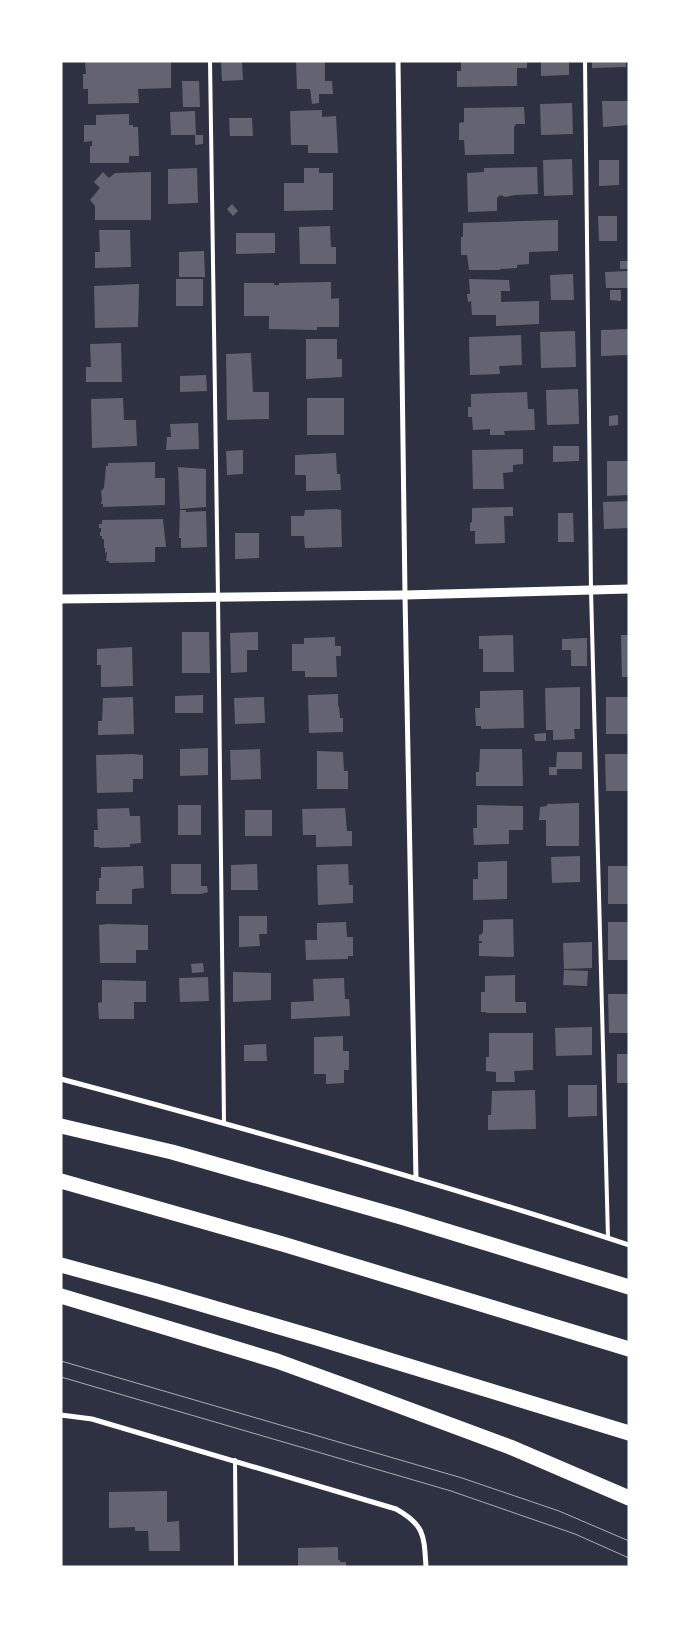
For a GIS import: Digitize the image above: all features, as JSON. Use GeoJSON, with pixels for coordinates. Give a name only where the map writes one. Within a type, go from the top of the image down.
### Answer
{"type":"FeatureCollection","features":[{"type":"Feature","properties":{"kind":"highway"},"geometry":{"type":"LineString","coordinates":[[61,1126],[172,1152],[392,1214],[629,1287]]}},
{"type":"Feature","properties":{"kind":"highway"},"geometry":{"type":"LineString","coordinates":[[61,1181],[286,1245],[629,1350]]}},
{"type":"Feature","properties":{"kind":"highway"},"geometry":{"type":"LineString","coordinates":[[61,1265],[156,1290],[629,1434]]}},
{"type":"Feature","properties":{"kind":"highway"},"geometry":{"type":"LineString","coordinates":[[61,1296],[250,1353],[334,1381],[510,1447],[629,1498]]}},
{"type":"Feature","properties":{"kind":"street"},"geometry":{"type":"LineString","coordinates":[[398,61],[405,594],[416,1179]]}},
{"type":"Feature","properties":{"kind":"street"},"geometry":{"type":"LineString","coordinates":[[61,599],[629,589]]}},
{"type":"Feature","properties":{"kind":"street"},"geometry":{"type":"LineString","coordinates":[[61,1079],[224,1122],[629,1245]]}},
{"type":"Feature","properties":{"kind":"street"},"geometry":{"type":"LineString","coordinates":[[61,1415],[92,1418],[383,1504],[407,1515],[420,1527],[426,1567]]}},
{"type":"Feature","properties":{"kind":"lane"},"geometry":{"type":"LineString","coordinates":[[210,61],[224,1122]]}},
{"type":"Feature","properties":{"kind":"lane"},"geometry":{"type":"LineString","coordinates":[[585,61],[592,590],[608,1238]]}},
{"type":"Feature","properties":{"kind":"lane"},"geometry":{"type":"LineString","coordinates":[[235,1460],[236,1567]]}},
{"type":"Feature","properties":{"kind":"building"},"geometry":{"type":"Polygon","coordinates":[[[85,61],[171,61],[171,88],[138,89],[139,103],[88,104],[88,89],[83,89],[83,74],[86,74],[85,61]]]}},
{"type":"Feature","properties":{"kind":"building"},"geometry":{"type":"Polygon","coordinates":[[[221,61],[242,61],[243,80],[222,81],[221,61]]]}},
{"type":"Feature","properties":{"kind":"building"},"geometry":{"type":"Polygon","coordinates":[[[296,61],[325,61],[325,81],[332,81],[333,94],[319,94],[319,103],[312,104],[310,89],[297,89],[296,61]]]}},
{"type":"Feature","properties":{"kind":"building"},"geometry":{"type":"Polygon","coordinates":[[[461,61],[527,61],[527,68],[517,68],[517,86],[457,87],[457,71],[461,71],[461,61]]]}},
{"type":"Feature","properties":{"kind":"building"},"geometry":{"type":"Polygon","coordinates":[[[541,61],[569,61],[569,75],[541,76],[541,61]]]}},
{"type":"Feature","properties":{"kind":"building"},"geometry":{"type":"Polygon","coordinates":[[[592,61],[626,61],[626,67],[592,68],[592,61]]]}},
{"type":"Feature","properties":{"kind":"building"},"geometry":{"type":"Polygon","coordinates":[[[182,81],[199,81],[200,107],[183,107],[182,81]]]}},
{"type":"Feature","properties":{"kind":"building"},"geometry":{"type":"Polygon","coordinates":[[[602,101],[629,101],[629,125],[603,127],[602,101]]]}},
{"type":"Feature","properties":{"kind":"building"},"geometry":{"type":"Polygon","coordinates":[[[572,103],[573,134],[541,135],[540,104],[572,103]]]}},
{"type":"Feature","properties":{"kind":"building"},"geometry":{"type":"Polygon","coordinates":[[[524,107],[525,124],[516,124],[514,127],[514,154],[465,155],[464,140],[459,140],[459,123],[464,122],[464,108],[524,107]]]}},
{"type":"Feature","properties":{"kind":"building"},"geometry":{"type":"Polygon","coordinates":[[[322,110],[322,117],[336,116],[338,153],[308,153],[308,145],[291,145],[290,111],[322,110]]]}},
{"type":"Feature","properties":{"kind":"building"},"geometry":{"type":"Polygon","coordinates":[[[195,111],[196,135],[171,135],[170,112],[195,111]]]}},
{"type":"Feature","properties":{"kind":"building"},"geometry":{"type":"Polygon","coordinates":[[[129,114],[129,125],[138,127],[139,156],[129,156],[129,163],[90,163],[90,146],[92,146],[92,141],[84,142],[84,125],[96,125],[96,115],[129,114]]]}},
{"type":"Feature","properties":{"kind":"building"},"geometry":{"type":"Polygon","coordinates":[[[229,118],[252,118],[253,136],[230,136],[229,118]]]}},
{"type":"Feature","properties":{"kind":"building"},"geometry":{"type":"Polygon","coordinates":[[[195,135],[203,135],[203,144],[195,145],[195,135]]]}},
{"type":"Feature","properties":{"kind":"building"},"geometry":{"type":"Polygon","coordinates":[[[572,159],[573,195],[544,196],[543,160],[572,159]]]}},
{"type":"Feature","properties":{"kind":"building"},"geometry":{"type":"Polygon","coordinates":[[[599,160],[619,160],[619,185],[599,186],[599,160]]]}},
{"type":"Feature","properties":{"kind":"building"},"geometry":{"type":"Polygon","coordinates":[[[537,167],[538,194],[505,197],[500,195],[497,198],[497,211],[468,212],[467,173],[484,172],[484,168],[537,167]]]}},
{"type":"Feature","properties":{"kind":"building"},"geometry":{"type":"Polygon","coordinates":[[[197,168],[198,203],[168,204],[168,169],[197,168]]]}},
{"type":"Feature","properties":{"kind":"building"},"geometry":{"type":"Polygon","coordinates":[[[304,168],[319,168],[319,173],[333,173],[333,210],[284,211],[284,183],[304,183],[304,168]]]}},
{"type":"Feature","properties":{"kind":"building"},"geometry":{"type":"Polygon","coordinates":[[[103,172],[109,178],[115,173],[151,172],[151,220],[95,220],[95,206],[90,200],[100,188],[94,182],[103,172]]]}},
{"type":"Feature","properties":{"kind":"building"},"geometry":{"type":"Polygon","coordinates":[[[232,204],[238,211],[233,216],[227,209],[232,204]]]}},
{"type":"Feature","properties":{"kind":"building"},"geometry":{"type":"Polygon","coordinates":[[[598,216],[617,216],[617,241],[599,241],[598,216]]]}},
{"type":"Feature","properties":{"kind":"building"},"geometry":{"type":"Polygon","coordinates":[[[558,220],[558,251],[529,252],[529,264],[500,270],[469,270],[467,255],[461,255],[463,223],[558,220]]]}},
{"type":"Feature","properties":{"kind":"building"},"geometry":{"type":"Polygon","coordinates":[[[330,226],[331,247],[336,247],[336,264],[300,264],[299,227],[330,226]]]}},
{"type":"Feature","properties":{"kind":"building"},"geometry":{"type":"Polygon","coordinates":[[[99,230],[130,230],[131,267],[95,268],[95,252],[100,252],[99,230]]]}},
{"type":"Feature","properties":{"kind":"building"},"geometry":{"type":"Polygon","coordinates":[[[236,233],[275,233],[275,253],[236,254],[236,233]]]}},
{"type":"Feature","properties":{"kind":"building"},"geometry":{"type":"Polygon","coordinates":[[[204,251],[205,277],[179,277],[179,252],[204,251]]]}},
{"type":"Feature","properties":{"kind":"building"},"geometry":{"type":"Polygon","coordinates":[[[620,261],[629,261],[629,269],[620,269],[620,261]]]}},
{"type":"Feature","properties":{"kind":"building"},"geometry":{"type":"Polygon","coordinates":[[[629,271],[629,288],[606,288],[605,272],[629,271]]]}},
{"type":"Feature","properties":{"kind":"building"},"geometry":{"type":"Polygon","coordinates":[[[573,274],[574,300],[551,300],[550,275],[573,274]]]}},
{"type":"Feature","properties":{"kind":"building"},"geometry":{"type":"Polygon","coordinates":[[[176,279],[203,279],[203,306],[176,306],[176,279]]]}},
{"type":"Feature","properties":{"kind":"building"},"geometry":{"type":"Polygon","coordinates":[[[469,279],[509,280],[510,291],[501,291],[501,302],[539,301],[539,324],[496,326],[496,315],[472,315],[471,301],[468,302],[467,294],[470,294],[469,279]]]}},
{"type":"Feature","properties":{"kind":"building"},"geometry":{"type":"Polygon","coordinates":[[[331,282],[331,299],[339,298],[339,327],[317,327],[317,330],[269,329],[269,316],[244,316],[244,283],[274,283],[274,285],[279,285],[279,283],[331,282]]]}},
{"type":"Feature","properties":{"kind":"building"},"geometry":{"type":"Polygon","coordinates":[[[139,284],[138,327],[95,328],[94,286],[139,284]]]}},
{"type":"Feature","properties":{"kind":"building"},"geometry":{"type":"Polygon","coordinates":[[[610,290],[621,290],[621,301],[610,300],[610,290]]]}},
{"type":"Feature","properties":{"kind":"building"},"geometry":{"type":"Polygon","coordinates":[[[629,329],[629,355],[601,356],[601,330],[629,329]]]}},
{"type":"Feature","properties":{"kind":"building"},"geometry":{"type":"Polygon","coordinates":[[[575,331],[576,367],[541,368],[540,332],[575,331]]]}},
{"type":"Feature","properties":{"kind":"building"},"geometry":{"type":"Polygon","coordinates":[[[521,335],[522,365],[499,366],[500,374],[470,375],[469,337],[521,335]]]}},
{"type":"Feature","properties":{"kind":"building"},"geometry":{"type":"Polygon","coordinates":[[[306,339],[337,339],[337,359],[342,359],[342,377],[306,379],[306,339]]]}},
{"type":"Feature","properties":{"kind":"building"},"geometry":{"type":"Polygon","coordinates":[[[121,343],[122,382],[86,382],[86,367],[91,367],[90,344],[121,343]]]}},
{"type":"Feature","properties":{"kind":"building"},"geometry":{"type":"Polygon","coordinates":[[[251,353],[253,392],[269,392],[269,419],[227,420],[226,354],[251,353]]]}},
{"type":"Feature","properties":{"kind":"building"},"geometry":{"type":"Polygon","coordinates":[[[206,375],[207,391],[180,392],[180,376],[206,375]]]}},
{"type":"Feature","properties":{"kind":"building"},"geometry":{"type":"Polygon","coordinates":[[[578,389],[579,424],[547,425],[546,390],[578,389]]]}},
{"type":"Feature","properties":{"kind":"building"},"geometry":{"type":"Polygon","coordinates":[[[527,392],[528,409],[534,409],[535,430],[504,431],[505,435],[490,435],[490,429],[473,430],[472,417],[468,417],[468,407],[471,407],[471,394],[527,392]]]}},
{"type":"Feature","properties":{"kind":"building"},"geometry":{"type":"Polygon","coordinates":[[[123,398],[124,420],[136,420],[137,446],[92,448],[91,399],[123,398]]]}},
{"type":"Feature","properties":{"kind":"building"},"geometry":{"type":"Polygon","coordinates":[[[307,398],[344,398],[344,435],[307,435],[307,398]]]}},
{"type":"Feature","properties":{"kind":"building"},"geometry":{"type":"Polygon","coordinates":[[[618,415],[618,425],[609,426],[609,416],[618,415]]]}},
{"type":"Feature","properties":{"kind":"building"},"geometry":{"type":"Polygon","coordinates":[[[198,423],[199,449],[166,450],[167,437],[171,437],[170,424],[198,423]]]}},
{"type":"Feature","properties":{"kind":"building"},"geometry":{"type":"Polygon","coordinates":[[[553,446],[579,446],[579,461],[553,462],[553,446]]]}},
{"type":"Feature","properties":{"kind":"building"},"geometry":{"type":"Polygon","coordinates":[[[523,449],[523,464],[513,465],[513,472],[503,473],[504,489],[473,489],[472,450],[523,449]]]}},
{"type":"Feature","properties":{"kind":"building"},"geometry":{"type":"Polygon","coordinates":[[[243,450],[243,474],[227,475],[226,451],[243,450]]]}},
{"type":"Feature","properties":{"kind":"building"},"geometry":{"type":"Polygon","coordinates":[[[336,453],[337,474],[340,474],[341,490],[306,491],[306,475],[295,475],[295,455],[336,453]]]}},
{"type":"Feature","properties":{"kind":"building"},"geometry":{"type":"Polygon","coordinates":[[[607,461],[629,461],[629,495],[607,496],[607,461]]]}},
{"type":"Feature","properties":{"kind":"building"},"geometry":{"type":"Polygon","coordinates":[[[155,462],[155,478],[165,478],[165,505],[103,507],[103,504],[101,504],[101,491],[104,488],[106,466],[108,466],[108,463],[155,462]]]}},
{"type":"Feature","properties":{"kind":"building"},"geometry":{"type":"Polygon","coordinates":[[[178,467],[206,469],[206,507],[180,509],[178,467]]]}},
{"type":"Feature","properties":{"kind":"building"},"geometry":{"type":"Polygon","coordinates":[[[629,501],[629,528],[604,529],[603,502],[629,501]]]}},
{"type":"Feature","properties":{"kind":"building"},"geometry":{"type":"Polygon","coordinates":[[[513,507],[513,516],[504,516],[505,543],[475,544],[475,531],[470,531],[472,508],[513,507]]]}},
{"type":"Feature","properties":{"kind":"building"},"geometry":{"type":"Polygon","coordinates":[[[180,510],[186,510],[186,512],[206,511],[207,547],[181,548],[181,538],[179,538],[180,510]]]}},
{"type":"Feature","properties":{"kind":"building"},"geometry":{"type":"Polygon","coordinates":[[[305,510],[341,510],[342,547],[305,548],[304,536],[291,536],[291,516],[304,516],[305,510]]]}},
{"type":"Feature","properties":{"kind":"building"},"geometry":{"type":"Polygon","coordinates":[[[558,513],[573,513],[574,542],[558,542],[558,513]]]}},
{"type":"Feature","properties":{"kind":"building"},"geometry":{"type":"Polygon","coordinates":[[[163,519],[166,547],[155,547],[155,562],[109,563],[109,561],[106,561],[107,552],[105,553],[104,539],[100,536],[101,528],[99,528],[102,520],[163,519]]]}},
{"type":"Feature","properties":{"kind":"building"},"geometry":{"type":"Polygon","coordinates":[[[235,533],[259,533],[259,558],[235,559],[235,533]]]}},
{"type":"Feature","properties":{"kind":"building"},"geometry":{"type":"Polygon","coordinates":[[[182,632],[209,632],[210,673],[182,673],[182,632]]]}},
{"type":"Feature","properties":{"kind":"building"},"geometry":{"type":"Polygon","coordinates":[[[258,632],[258,650],[247,650],[247,672],[231,673],[230,633],[258,632]]]}},
{"type":"Feature","properties":{"kind":"building"},"geometry":{"type":"Polygon","coordinates":[[[513,635],[514,672],[483,672],[483,649],[479,649],[479,636],[513,635]]]}},
{"type":"Feature","properties":{"kind":"building"},"geometry":{"type":"Polygon","coordinates":[[[621,635],[629,635],[629,677],[622,677],[621,635]]]}},
{"type":"Feature","properties":{"kind":"building"},"geometry":{"type":"Polygon","coordinates":[[[335,637],[335,646],[341,646],[341,656],[336,656],[337,677],[305,677],[305,671],[292,671],[292,644],[304,644],[304,638],[335,637]]]}},
{"type":"Feature","properties":{"kind":"building"},"geometry":{"type":"Polygon","coordinates":[[[587,638],[587,666],[571,666],[571,650],[562,650],[562,639],[587,638]]]}},
{"type":"Feature","properties":{"kind":"building"},"geometry":{"type":"Polygon","coordinates":[[[132,647],[133,686],[101,687],[101,665],[97,665],[97,649],[132,647]]]}},
{"type":"Feature","properties":{"kind":"building"},"geometry":{"type":"Polygon","coordinates":[[[580,687],[580,729],[574,729],[575,739],[553,740],[553,730],[546,730],[545,688],[580,687]]]}},
{"type":"Feature","properties":{"kind":"building"},"geometry":{"type":"Polygon","coordinates":[[[523,690],[524,728],[481,729],[481,726],[476,726],[475,708],[480,708],[480,691],[523,690]]]}},
{"type":"Feature","properties":{"kind":"building"},"geometry":{"type":"Polygon","coordinates":[[[338,694],[340,718],[343,718],[343,732],[309,733],[308,695],[338,694]]]}},
{"type":"Feature","properties":{"kind":"building"},"geometry":{"type":"Polygon","coordinates":[[[203,695],[203,713],[175,713],[175,696],[203,695]]]}},
{"type":"Feature","properties":{"kind":"building"},"geometry":{"type":"Polygon","coordinates":[[[133,697],[134,734],[98,735],[98,721],[102,721],[103,698],[133,697]]]}},
{"type":"Feature","properties":{"kind":"building"},"geometry":{"type":"Polygon","coordinates":[[[264,697],[265,723],[235,724],[234,698],[264,697]]]}},
{"type":"Feature","properties":{"kind":"building"},"geometry":{"type":"Polygon","coordinates":[[[606,697],[629,697],[629,734],[606,734],[606,697]]]}},
{"type":"Feature","properties":{"kind":"building"},"geometry":{"type":"Polygon","coordinates":[[[546,733],[546,741],[535,741],[534,734],[546,733]]]}},
{"type":"Feature","properties":{"kind":"building"},"geometry":{"type":"Polygon","coordinates":[[[208,748],[208,775],[180,776],[180,749],[208,748]]]}},
{"type":"Feature","properties":{"kind":"building"},"geometry":{"type":"Polygon","coordinates":[[[260,749],[261,779],[231,780],[230,750],[260,749]]]}},
{"type":"Feature","properties":{"kind":"building"},"geometry":{"type":"Polygon","coordinates":[[[480,749],[522,749],[523,786],[476,786],[476,772],[479,772],[480,749]]]}},
{"type":"Feature","properties":{"kind":"building"},"geometry":{"type":"Polygon","coordinates":[[[317,751],[343,752],[344,771],[348,771],[348,789],[317,789],[317,751]]]}},
{"type":"Feature","properties":{"kind":"building"},"geometry":{"type":"Polygon","coordinates":[[[557,752],[582,752],[582,769],[557,769],[557,775],[549,775],[549,767],[556,767],[557,752]]]}},
{"type":"Feature","properties":{"kind":"building"},"geometry":{"type":"Polygon","coordinates":[[[605,754],[629,754],[629,791],[606,791],[605,754]]]}},
{"type":"Feature","properties":{"kind":"building"},"geometry":{"type":"Polygon","coordinates":[[[96,755],[143,755],[143,779],[133,779],[133,792],[97,793],[96,755]]]}},
{"type":"Feature","properties":{"kind":"building"},"geometry":{"type":"Polygon","coordinates":[[[579,803],[579,846],[546,846],[546,820],[539,820],[540,807],[547,806],[547,804],[579,803]]]}},
{"type":"Feature","properties":{"kind":"building"},"geometry":{"type":"Polygon","coordinates":[[[178,805],[201,805],[201,835],[178,835],[178,805]]]}},
{"type":"Feature","properties":{"kind":"building"},"geometry":{"type":"Polygon","coordinates":[[[477,805],[523,806],[523,830],[509,830],[509,844],[474,845],[473,828],[477,828],[477,805]]]}},
{"type":"Feature","properties":{"kind":"building"},"geometry":{"type":"Polygon","coordinates":[[[129,808],[130,816],[140,816],[141,843],[130,844],[130,847],[94,847],[94,830],[98,830],[97,809],[129,808]]]}},
{"type":"Feature","properties":{"kind":"building"},"geometry":{"type":"Polygon","coordinates":[[[345,808],[347,831],[352,831],[352,846],[316,847],[316,835],[303,835],[302,809],[345,808]]]}},
{"type":"Feature","properties":{"kind":"building"},"geometry":{"type":"Polygon","coordinates":[[[245,810],[272,810],[272,836],[245,836],[245,810]]]}},
{"type":"Feature","properties":{"kind":"building"},"geometry":{"type":"Polygon","coordinates":[[[580,856],[580,882],[552,883],[551,857],[580,856]]]}},
{"type":"Feature","properties":{"kind":"building"},"geometry":{"type":"Polygon","coordinates":[[[507,861],[507,899],[473,900],[473,879],[478,879],[478,862],[507,861]]]}},
{"type":"Feature","properties":{"kind":"building"},"geometry":{"type":"Polygon","coordinates":[[[171,864],[201,864],[201,886],[207,886],[208,892],[201,894],[171,894],[171,864]]]}},
{"type":"Feature","properties":{"kind":"building"},"geometry":{"type":"Polygon","coordinates":[[[257,864],[258,890],[231,890],[231,865],[257,864]]]}},
{"type":"Feature","properties":{"kind":"building"},"geometry":{"type":"Polygon","coordinates":[[[348,864],[349,885],[353,885],[353,903],[318,905],[317,865],[348,864]]]}},
{"type":"Feature","properties":{"kind":"building"},"geometry":{"type":"Polygon","coordinates":[[[143,866],[144,888],[132,889],[132,904],[96,904],[96,891],[99,891],[101,867],[143,866]]]}},
{"type":"Feature","properties":{"kind":"building"},"geometry":{"type":"Polygon","coordinates":[[[608,866],[629,866],[629,904],[608,904],[608,866]]]}},
{"type":"Feature","properties":{"kind":"building"},"geometry":{"type":"Polygon","coordinates":[[[239,916],[267,916],[267,934],[259,934],[260,946],[239,947],[239,916]]]}},
{"type":"Feature","properties":{"kind":"building"},"geometry":{"type":"Polygon","coordinates":[[[513,919],[514,957],[479,956],[479,943],[482,943],[482,941],[479,941],[479,935],[483,931],[483,920],[513,919]]]}},
{"type":"Feature","properties":{"kind":"building"},"geometry":{"type":"Polygon","coordinates":[[[346,922],[347,937],[353,937],[353,956],[348,956],[348,959],[306,960],[305,940],[317,940],[317,923],[346,922]]]}},
{"type":"Feature","properties":{"kind":"building"},"geometry":{"type":"Polygon","coordinates":[[[608,922],[629,922],[629,960],[608,960],[608,922]]]}},
{"type":"Feature","properties":{"kind":"building"},"geometry":{"type":"Polygon","coordinates":[[[99,925],[148,925],[148,950],[136,950],[136,963],[100,963],[99,925]]]}},
{"type":"Feature","properties":{"kind":"building"},"geometry":{"type":"Polygon","coordinates":[[[592,942],[592,968],[564,969],[563,943],[592,942]]]}},
{"type":"Feature","properties":{"kind":"building"},"geometry":{"type":"Polygon","coordinates":[[[203,963],[204,972],[192,973],[191,964],[203,963]]]}},
{"type":"Feature","properties":{"kind":"building"},"geometry":{"type":"Polygon","coordinates":[[[564,970],[588,971],[587,986],[563,985],[564,970]]]}},
{"type":"Feature","properties":{"kind":"building"},"geometry":{"type":"Polygon","coordinates":[[[233,972],[271,973],[271,1000],[233,1002],[233,972]]]}},
{"type":"Feature","properties":{"kind":"building"},"geometry":{"type":"Polygon","coordinates":[[[515,975],[515,1002],[526,1002],[526,1013],[481,1012],[481,992],[485,992],[485,976],[515,975]]]}},
{"type":"Feature","properties":{"kind":"building"},"geometry":{"type":"Polygon","coordinates":[[[208,977],[209,1001],[180,1002],[179,978],[208,977]]]}},
{"type":"Feature","properties":{"kind":"building"},"geometry":{"type":"Polygon","coordinates":[[[344,978],[345,999],[349,999],[350,1016],[291,1019],[291,1002],[314,1001],[313,979],[344,978]]]}},
{"type":"Feature","properties":{"kind":"building"},"geometry":{"type":"Polygon","coordinates":[[[102,980],[146,981],[146,1002],[134,1002],[134,1019],[99,1019],[98,1003],[102,1002],[102,980]]]}},
{"type":"Feature","properties":{"kind":"building"},"geometry":{"type":"Polygon","coordinates":[[[608,994],[629,994],[629,1033],[609,1033],[608,994]]]}},
{"type":"Feature","properties":{"kind":"building"},"geometry":{"type":"Polygon","coordinates":[[[592,1027],[592,1055],[556,1056],[555,1028],[592,1027]]]}},
{"type":"Feature","properties":{"kind":"building"},"geometry":{"type":"Polygon","coordinates":[[[489,1033],[533,1033],[533,1070],[514,1071],[515,1082],[496,1082],[496,1072],[486,1071],[486,1057],[489,1057],[489,1033]]]}},
{"type":"Feature","properties":{"kind":"building"},"geometry":{"type":"Polygon","coordinates":[[[343,1036],[343,1051],[349,1051],[349,1070],[344,1070],[344,1083],[326,1084],[326,1074],[314,1074],[314,1037],[343,1036]]]}},
{"type":"Feature","properties":{"kind":"building"},"geometry":{"type":"Polygon","coordinates":[[[266,1044],[267,1061],[244,1061],[244,1045],[266,1044]]]}},
{"type":"Feature","properties":{"kind":"building"},"geometry":{"type":"Polygon","coordinates":[[[617,1054],[629,1054],[629,1083],[617,1083],[617,1054]]]}},
{"type":"Feature","properties":{"kind":"building"},"geometry":{"type":"Polygon","coordinates":[[[568,1085],[597,1085],[597,1116],[568,1117],[568,1085]]]}},
{"type":"Feature","properties":{"kind":"building"},"geometry":{"type":"Polygon","coordinates":[[[535,1090],[536,1129],[488,1130],[488,1115],[491,1115],[492,1091],[535,1090]]]}},
{"type":"Feature","properties":{"kind":"building"},"geometry":{"type":"Polygon","coordinates":[[[167,1491],[167,1522],[179,1521],[180,1551],[149,1551],[148,1531],[135,1531],[135,1527],[109,1528],[109,1492],[167,1491]]]}},
{"type":"Feature","properties":{"kind":"building"},"geometry":{"type":"Polygon","coordinates":[[[338,1547],[338,1560],[346,1562],[346,1567],[298,1567],[298,1548],[338,1547]]]}},
{"type":"Feature","properties":{"kind":"tram line"},"geometry":{"type":"LineString","coordinates":[[61,1361],[462,1478],[559,1511],[629,1541]]}},
{"type":"Feature","properties":{"kind":"tram line"},"geometry":{"type":"LineString","coordinates":[[61,1377],[451,1491],[575,1534],[629,1558]]}}]}
